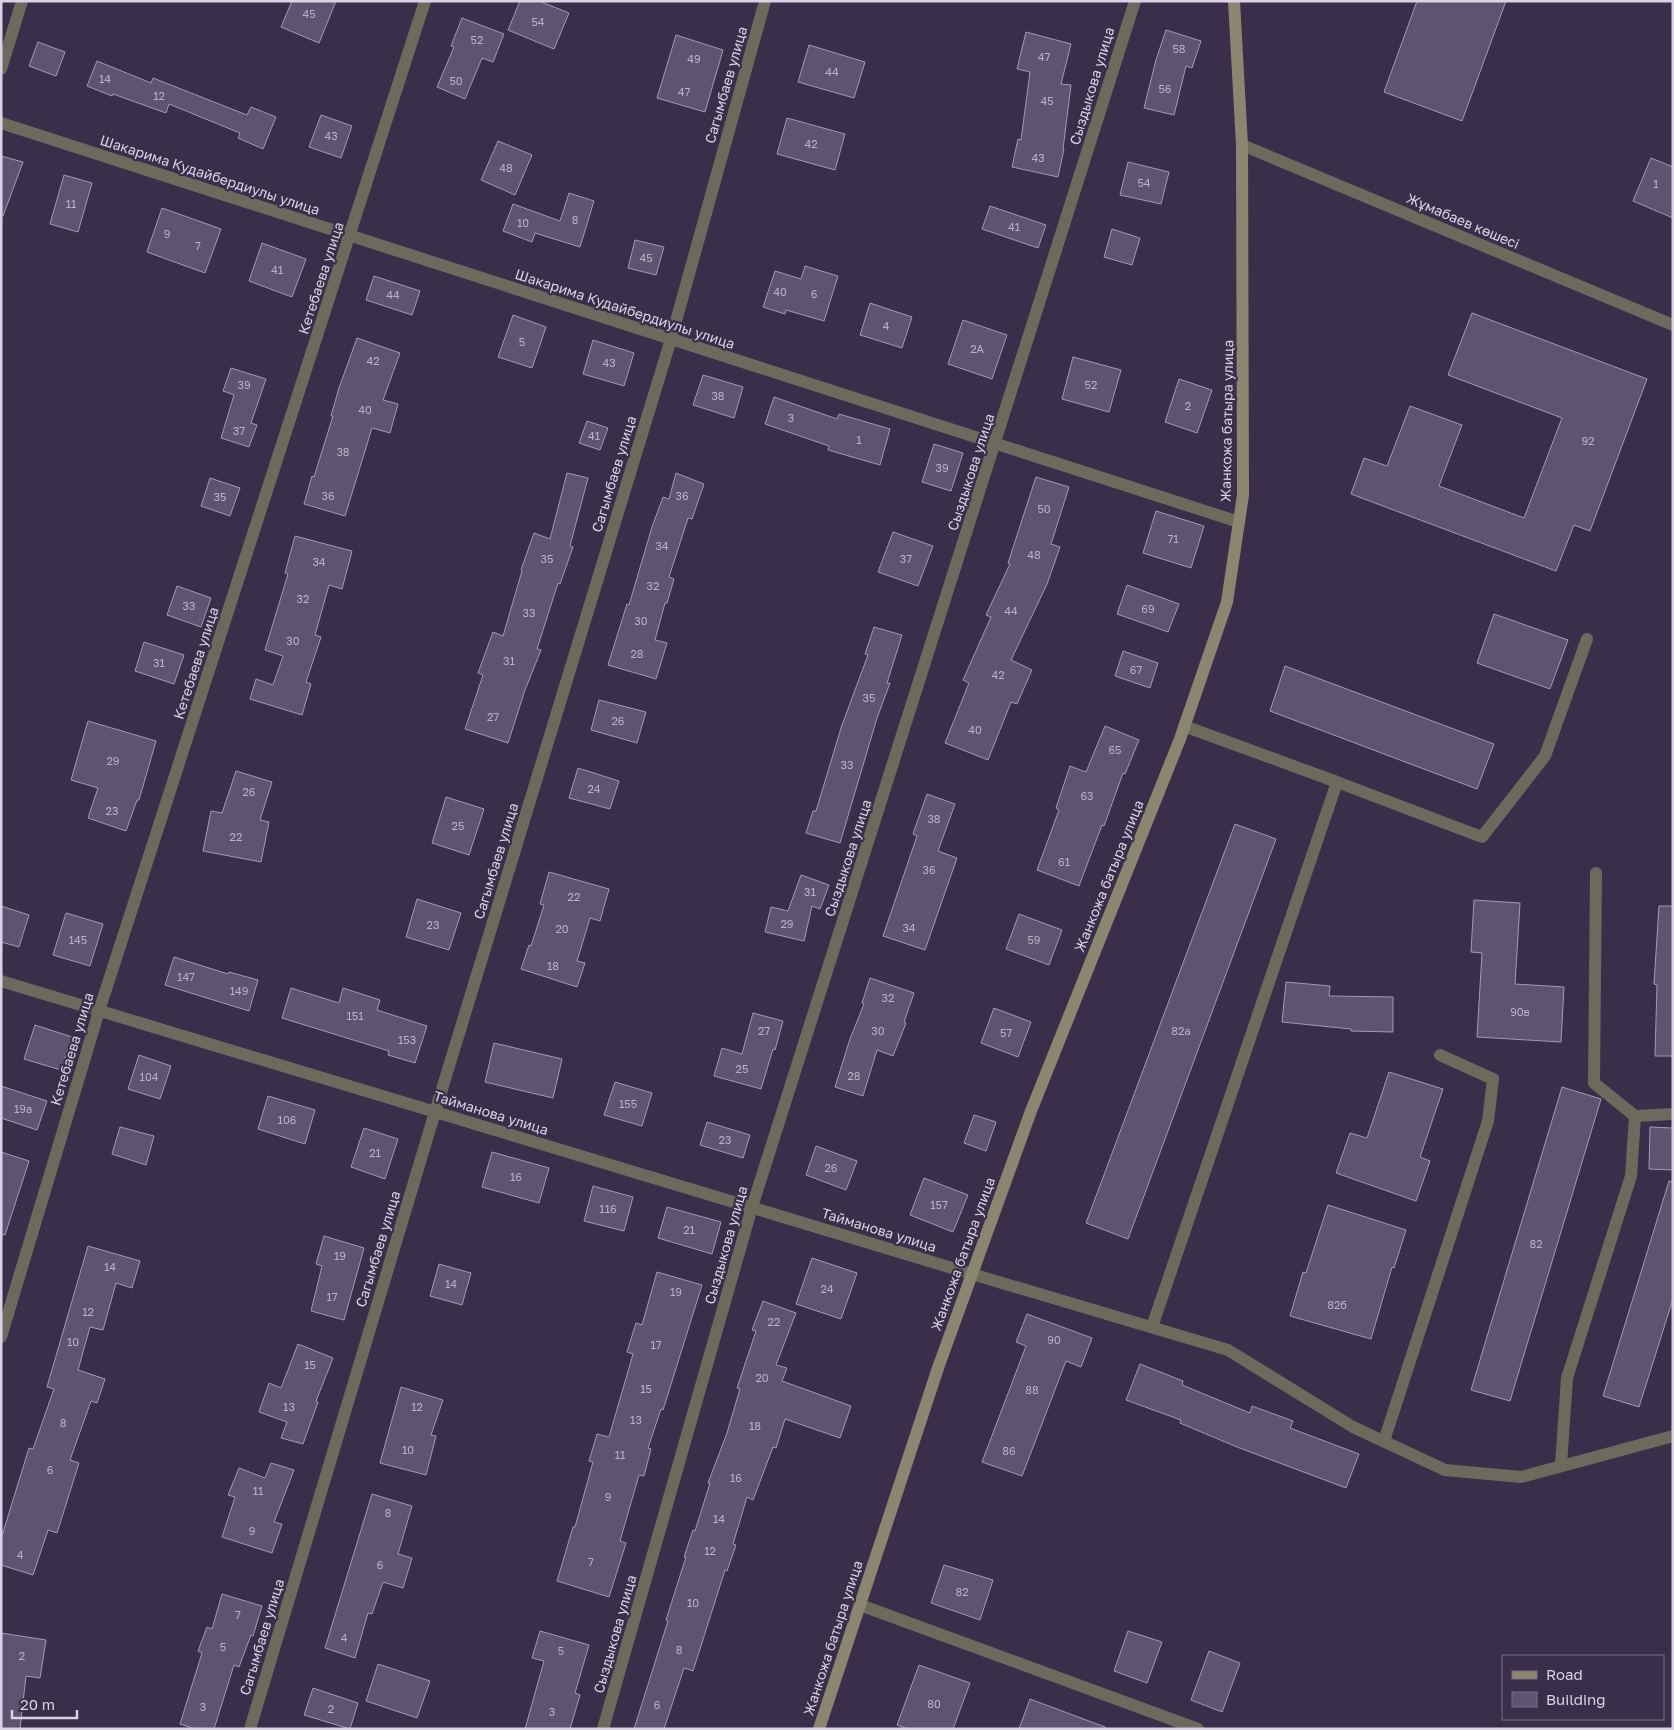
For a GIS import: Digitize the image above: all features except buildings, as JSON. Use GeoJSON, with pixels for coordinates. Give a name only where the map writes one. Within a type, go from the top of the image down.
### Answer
{"type":"FeatureCollection","features":[{"type":"Feature","properties":{"kind":"street"},"geometry":{"type":"LineString","coordinates":[[1,69],[22,1]]}},
{"type":"Feature","properties":{"kind":"street","name":"Кетебаева улица"},"geometry":{"type":"LineString","coordinates":[[1,1337],[99,1011],[425,1]]}},
{"type":"Feature","properties":{"kind":"street","name":"Сагымбаев улица"},"geometry":{"type":"LineString","coordinates":[[250,1729],[435,1112],[671,339],[765,1]]}},
{"type":"Feature","properties":{"kind":"street","name":"Сыздыкова улица"},"geometry":{"type":"LineString","coordinates":[[603,1729],[752,1207],[996,444],[1135,1]]}},
{"type":"Feature","properties":{"kind":"street","name":"Жанкожа батыра улица"},"geometry":{"type":"LineString","coordinates":[[819,1729],[935,1378],[1031,1111],[1184,726],[1227,602],[1243,495],[1242,145],[1234,1]]}},
{"type":"Feature","properties":{"kind":"street","name":"Шакарима Кудайбердиулы улица"},"geometry":{"type":"LineString","coordinates":[[1,123],[1239,522]]}},
{"type":"Feature","properties":{"kind":"street","name":"Жұмабаев көшесі"},"geometry":{"type":"LineString","coordinates":[[1242,145],[1673,324]]}},
{"type":"Feature","properties":{"kind":"street"},"geometry":{"type":"LineString","coordinates":[[1184,726],[1482,837],[1545,756],[1587,639]]}},
{"type":"Feature","properties":{"kind":"street"},"geometry":{"type":"LineString","coordinates":[[1152,1327],[1337,782]]}},
{"type":"Feature","properties":{"kind":"street"},"geometry":{"type":"LineString","coordinates":[[1596,873],[1594,1083],[1635,1116],[1673,1114]]}},
{"type":"Feature","properties":{"kind":"street","name":"Тайманова улица"},"geometry":{"type":"LineString","coordinates":[[1,981],[1228,1350],[1353,1427],[1445,1470],[1521,1477],[1673,1436]]}},
{"type":"Feature","properties":{"kind":"street"},"geometry":{"type":"LineString","coordinates":[[1384,1441],[1488,1121],[1493,1079],[1440,1055]]}},
{"type":"Feature","properties":{"kind":"street"},"geometry":{"type":"LineString","coordinates":[[1561,1465],[1567,1378],[1631,1176],[1635,1116]]}},
{"type":"Feature","properties":{"kind":"street"},"geometry":{"type":"LineString","coordinates":[[860,1606],[1198,1729]]}}]}
